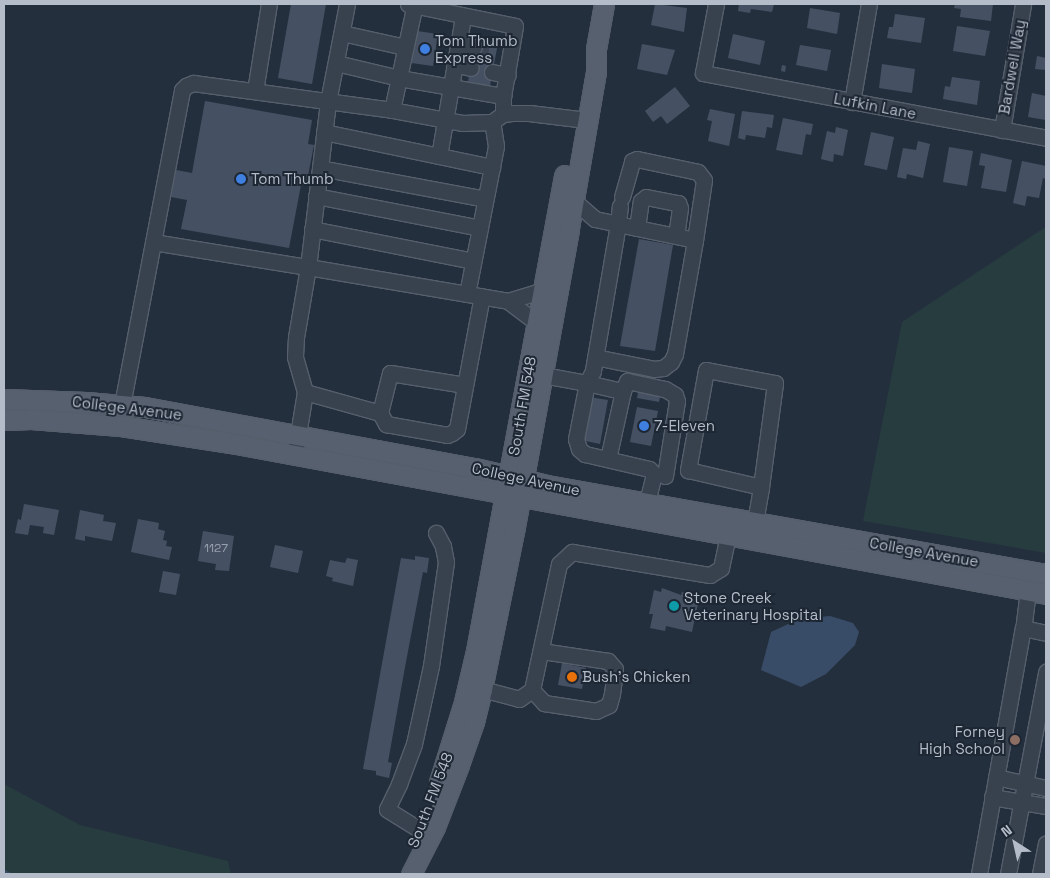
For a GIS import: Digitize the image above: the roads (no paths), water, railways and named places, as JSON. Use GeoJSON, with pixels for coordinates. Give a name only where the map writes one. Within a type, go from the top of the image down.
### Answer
{"type":"FeatureCollection","features":[{"type":"Feature","properties":{"kind":"main road","name":"South FM 548"},"geometry":{"type":"LineString","coordinates":[[535,373],[537,323],[543,290],[581,119],[596,71],[596,49],[604,4]]}},
{"type":"Feature","properties":{"kind":"main road","name":"South FM 548"},"geometry":{"type":"LineString","coordinates":[[411,874],[434,827],[459,766],[474,722],[482,689],[514,486],[535,373],[569,228],[581,119]]}},
{"type":"Feature","properties":{"kind":"main road","name":"College Avenue"},"geometry":{"type":"LineString","coordinates":[[4,399],[122,405],[298,436],[728,535],[1046,594]]}},
{"type":"Feature","properties":{"kind":"main road","name":"College Avenue"},"geometry":{"type":"LineString","coordinates":[[4,420],[121,426],[295,456],[647,503],[1040,573]]}},
{"type":"Feature","properties":{"kind":"main road","name":"South FM 548"},"geometry":{"type":"LineString","coordinates":[[400,874],[446,764],[464,702],[514,486]]}},
{"type":"Feature","properties":{"kind":"main road"},"geometry":{"type":"LineString","coordinates":[[1028,590],[1040,573]]}},
{"type":"Feature","properties":{"kind":"street"},"geometry":{"type":"LineString","coordinates":[[255,92],[269,4]]}},
{"type":"Feature","properties":{"kind":"street"},"geometry":{"type":"LineString","coordinates":[[295,456],[305,392],[295,357],[296,337],[308,267],[328,102],[347,4]]}},
{"type":"Feature","properties":{"kind":"street"},"geometry":{"type":"LineString","coordinates":[[392,110],[412,4],[514,26],[503,52],[508,75],[497,118],[496,146],[473,261],[475,295],[465,385],[456,429],[447,435],[386,424],[380,413],[390,373],[465,385]]}},
{"type":"Feature","properties":{"kind":"street","name":"Lufkin Lane"},"geometry":{"type":"LineString","coordinates":[[716,4],[703,73],[1046,138]]}},
{"type":"Feature","properties":{"kind":"street"},"geometry":{"type":"LineString","coordinates":[[852,102],[869,4]]}},
{"type":"Feature","properties":{"kind":"street","name":"Bardwell Way"},"geometry":{"type":"LineString","coordinates":[[1002,130],[1023,4]]}},
{"type":"Feature","properties":{"kind":"street"},"geometry":{"type":"LineString","coordinates":[[439,156],[446,121],[449,87],[463,16]]}},
{"type":"Feature","properties":{"kind":"street"},"geometry":{"type":"LineString","coordinates":[[342,33],[405,46]]}},
{"type":"Feature","properties":{"kind":"street"},"geometry":{"type":"LineString","coordinates":[[458,44],[474,47]]}},
{"type":"Feature","properties":{"kind":"street"},"geometry":{"type":"LineString","coordinates":[[336,63],[399,78],[503,96]]}},
{"type":"Feature","properties":{"kind":"street"},"geometry":{"type":"LineString","coordinates":[[454,64],[470,68]]}},
{"type":"Feature","properties":{"kind":"street"},"geometry":{"type":"LineString","coordinates":[[492,72],[508,75]]}},
{"type":"Feature","properties":{"kind":"street"},"geometry":{"type":"LineString","coordinates":[[122,405],[182,90],[193,83],[392,110],[462,123],[529,113],[581,119]]}},
{"type":"Feature","properties":{"kind":"street"},"geometry":{"type":"LineString","coordinates":[[324,132],[492,167]]}},
{"type":"Feature","properties":{"kind":"street"},"geometry":{"type":"LineString","coordinates":[[595,357],[654,369],[664,368],[671,362],[675,354],[704,180],[698,172],[637,159],[632,161],[621,201],[595,357],[587,384],[576,439],[579,449],[586,454],[644,466],[659,475],[680,477],[688,470],[706,370],[775,383],[755,522]]}},
{"type":"Feature","properties":{"kind":"street"},"geometry":{"type":"LineString","coordinates":[[320,168],[485,199]]}},
{"type":"Feature","properties":{"kind":"street"},"geometry":{"type":"LineString","coordinates":[[316,196],[480,228]]}},
{"type":"Feature","properties":{"kind":"street"},"geometry":{"type":"LineString","coordinates":[[637,228],[642,201],[646,197],[678,203],[680,208],[676,235]]}},
{"type":"Feature","properties":{"kind":"street"},"geometry":{"type":"LineString","coordinates":[[573,200],[596,219],[695,240]]}},
{"type":"Feature","properties":{"kind":"street"},"geometry":{"type":"LineString","coordinates":[[569,228],[596,219]]}},
{"type":"Feature","properties":{"kind":"street"},"geometry":{"type":"LineString","coordinates":[[312,229],[473,261]]}},
{"type":"Feature","properties":{"kind":"street"},"geometry":{"type":"LineString","coordinates":[[153,242],[508,300],[543,290]]}},
{"type":"Feature","properties":{"kind":"street"},"geometry":{"type":"LineString","coordinates":[[508,300],[537,323]]}},
{"type":"Feature","properties":{"kind":"street"},"geometry":{"type":"LineString","coordinates":[[535,373],[623,391]]}},
{"type":"Feature","properties":{"kind":"street"},"geometry":{"type":"LineString","coordinates":[[608,458],[627,381],[665,389],[675,395],[677,401],[659,475],[647,503]]}},
{"type":"Feature","properties":{"kind":"street"},"geometry":{"type":"LineString","coordinates":[[305,392],[380,413]]}},
{"type":"Feature","properties":{"kind":"street"},"geometry":{"type":"LineString","coordinates":[[688,470],[761,487]]}},
{"type":"Feature","properties":{"kind":"street"},"geometry":{"type":"LineString","coordinates":[[420,830],[387,809],[414,744],[431,666],[446,562],[443,546],[436,533]]}},
{"type":"Feature","properties":{"kind":"street"},"geometry":{"type":"LineString","coordinates":[[482,689],[519,699],[532,690],[559,564],[572,552],[710,575],[721,568],[728,535]]}},
{"type":"Feature","properties":{"kind":"street"},"geometry":{"type":"LineString","coordinates":[[979,874],[1023,628],[1028,590]]}},
{"type":"Feature","properties":{"kind":"street"},"geometry":{"type":"LineString","coordinates":[[1023,628],[1046,632]]}},
{"type":"Feature","properties":{"kind":"street"},"geometry":{"type":"LineString","coordinates":[[532,690],[544,703],[596,711],[609,705],[612,694],[615,670],[608,661],[541,650]]}},
{"type":"Feature","properties":{"kind":"street"},"geometry":{"type":"LineString","coordinates":[[1008,874],[1046,672]]}},
{"type":"Feature","properties":{"kind":"street"},"geometry":{"type":"LineString","coordinates":[[996,778],[1046,788]]}},
{"type":"Feature","properties":{"kind":"street"},"geometry":{"type":"LineString","coordinates":[[992,797],[1046,806]]}},
{"type":"Feature","properties":{"kind":"street"},"geometry":{"type":"LineString","coordinates":[[1040,874],[1046,844]]}},
{"type":"Feature","properties":{"kind":"water"},"geometry":{"type":"Polygon","coordinates":[[[830,616],[853,623],[859,632],[855,645],[826,674],[801,687],[761,670],[771,632],[799,619],[830,616]]]}},
{"type":"Feature","properties":{"kind":"waterway"},"geometry":{"type":"LineString","coordinates":[[4,871],[10,874]]}},
{"type":"Feature","properties":{"kind":"tunnel"},"geometry":{"type":"LineString","coordinates":[[474,47],[496,51]]}},
{"type":"Feature","properties":{"kind":"place","name":"Tom Thumb Express"},"geometry":{"type":"Point","coordinates":[425,49]}},
{"type":"Feature","properties":{"kind":"place","name":"Tom Thumb"},"geometry":{"type":"Point","coordinates":[241,179]}},
{"type":"Feature","properties":{"kind":"place","name":"7-Eleven"},"geometry":{"type":"Point","coordinates":[644,426]}},
{"type":"Feature","properties":{"kind":"place","name":"Stone Creek Veterinary Hospital"},"geometry":{"type":"Point","coordinates":[674,606]}},
{"type":"Feature","properties":{"kind":"place","name":"Bush's Chicken"},"geometry":{"type":"Point","coordinates":[572,677]}},
{"type":"Feature","properties":{"kind":"place","name":"Forney High School"},"geometry":{"type":"Point","coordinates":[1015,740]}}]}
